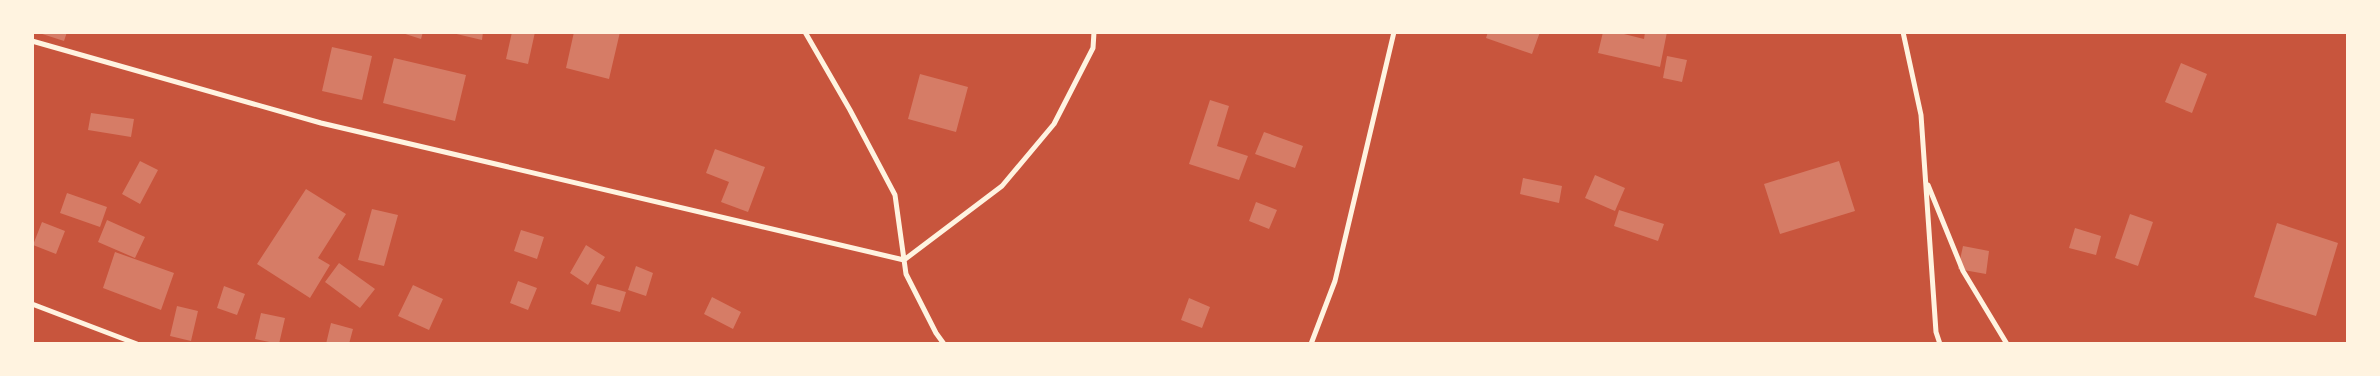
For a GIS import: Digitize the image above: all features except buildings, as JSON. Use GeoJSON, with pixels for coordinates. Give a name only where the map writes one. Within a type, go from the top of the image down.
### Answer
{"type":"FeatureCollection","features":[{"type":"Feature","properties":{"kind":"street"},"geometry":{"type":"LineString","coordinates":[[805,32],[850,110],[895,195],[906,274],[936,333],[944,344]]}},
{"type":"Feature","properties":{"kind":"street"},"geometry":{"type":"LineString","coordinates":[[904,260],[1002,186],[1054,124],[1093,48],[1094,32]]}},
{"type":"Feature","properties":{"kind":"street"},"geometry":{"type":"LineString","coordinates":[[1311,344],[1335,281],[1394,32]]}},
{"type":"Feature","properties":{"kind":"street"},"geometry":{"type":"LineString","coordinates":[[1903,32],[1921,115],[1936,332],[1940,344]]}},
{"type":"Feature","properties":{"kind":"street"},"geometry":{"type":"LineString","coordinates":[[32,41],[322,123],[904,260]]}},
{"type":"Feature","properties":{"kind":"street"},"geometry":{"type":"LineString","coordinates":[[1926,179],[1963,271],[2007,344]]}},
{"type":"Feature","properties":{"kind":"street"},"geometry":{"type":"LineString","coordinates":[[32,304],[137,344]]}}]}
